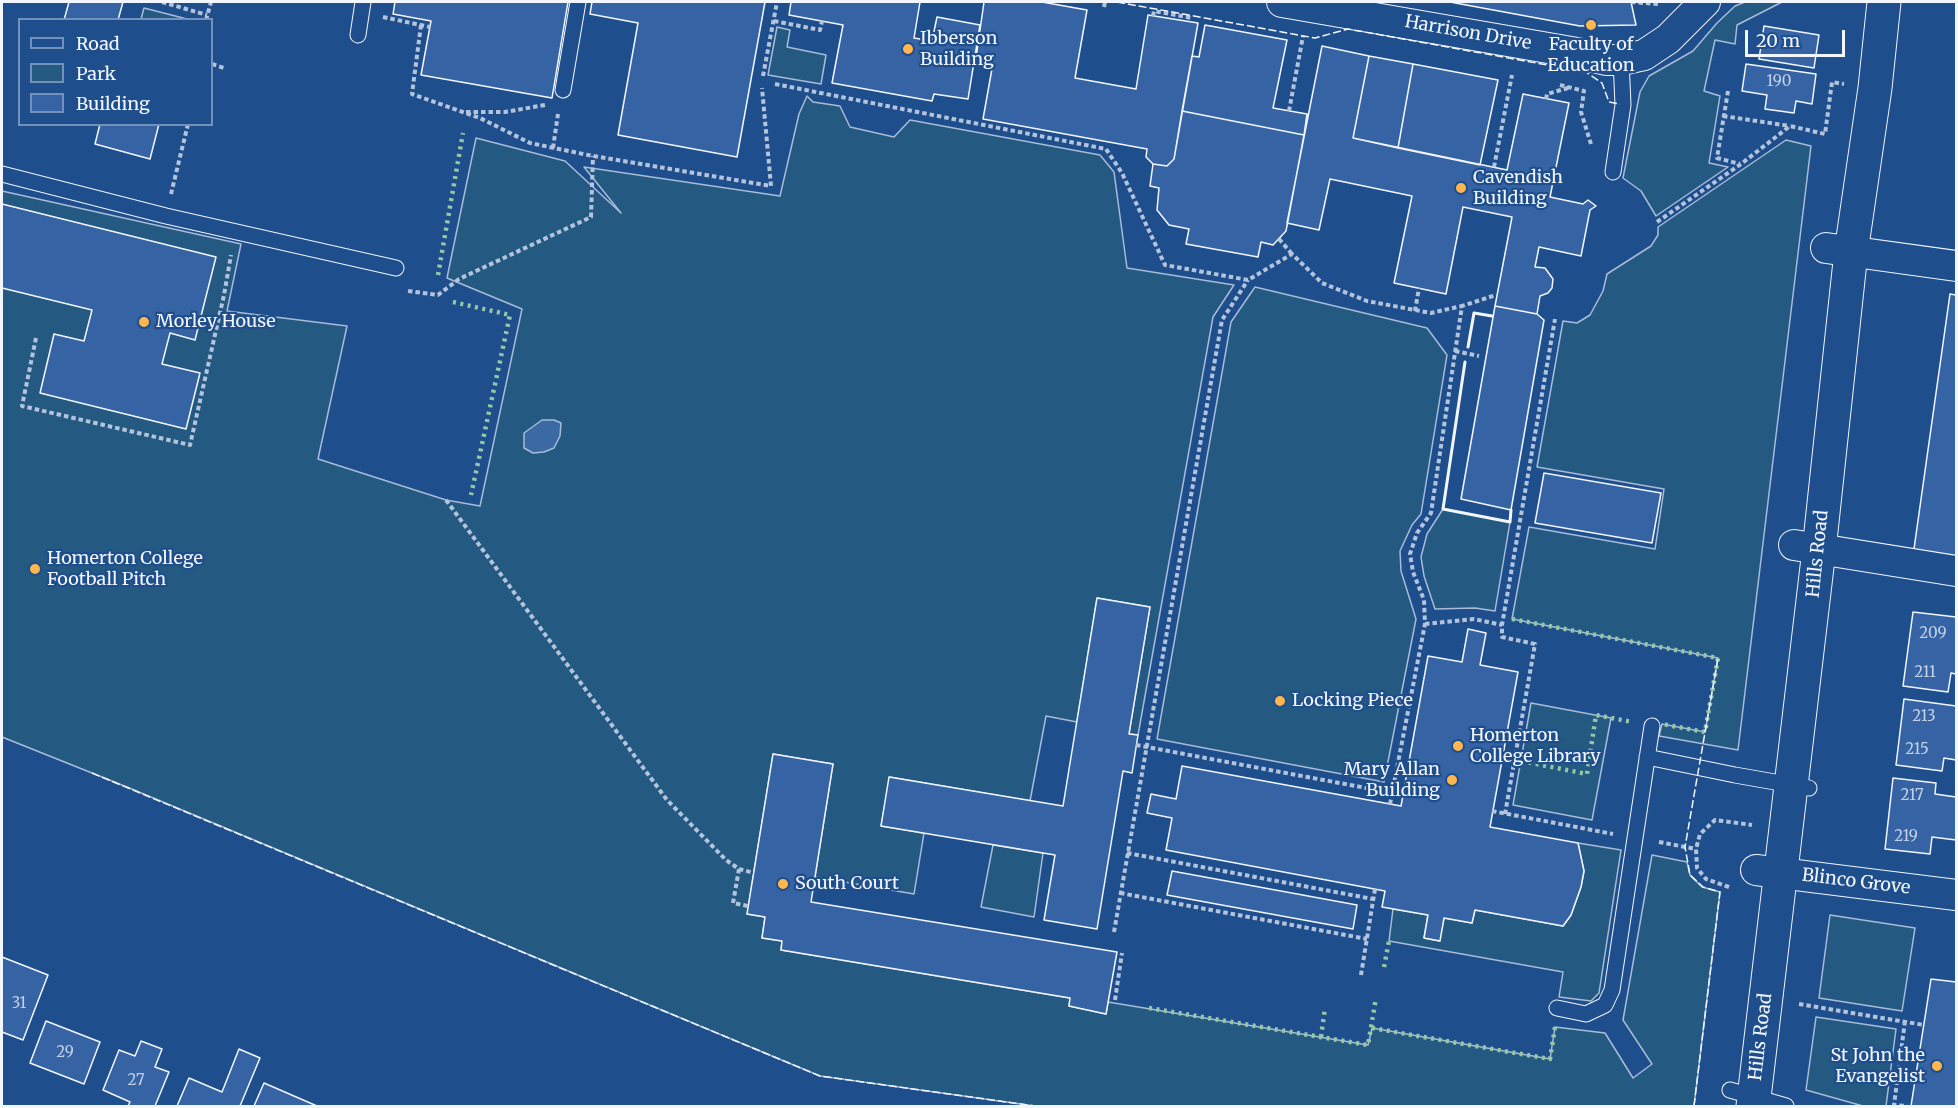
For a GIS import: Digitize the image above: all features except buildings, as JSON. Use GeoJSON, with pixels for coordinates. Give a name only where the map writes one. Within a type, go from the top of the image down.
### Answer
{"type":"FeatureCollection","features":[{"type":"Feature","properties":{"kind":"main road","name":"Hills Road"},"geometry":{"type":"LineString","coordinates":[[1746,1098],[1766,999],[1768,871],[1800,786],[1807,547],[1839,250],[1875,88],[1884,2]]}},
{"type":"Feature","properties":{"kind":"street","name":"Harrison Drive"},"geometry":{"type":"LineString","coordinates":[[1296,4],[1577,52],[1606,60],[1621,60],[1644,55],[1668,39],[1704,2]]}},
{"type":"Feature","properties":{"kind":"street"},"geometry":{"type":"LineString","coordinates":[[1839,250],[1956,266]]}},
{"type":"Feature","properties":{"kind":"street"},"geometry":{"type":"LineString","coordinates":[[1807,547],[1956,571]]}},
{"type":"Feature","properties":{"kind":"street","name":"Blinco Grove"},"geometry":{"type":"LineString","coordinates":[[1768,871],[1956,894]]}},
{"type":"Feature","properties":{"kind":"lane"},"geometry":{"type":"LineString","coordinates":[[562,90],[578,2]]}},
{"type":"Feature","properties":{"kind":"lane"},"geometry":{"type":"LineString","coordinates":[[358,35],[362,7]]}},
{"type":"Feature","properties":{"kind":"lane"},"geometry":{"type":"LineString","coordinates":[[1613,172],[1623,105],[1621,60]]}},
{"type":"Feature","properties":{"kind":"lane"},"geometry":{"type":"LineString","coordinates":[[2,174],[166,216],[396,268]]}},
{"type":"Feature","properties":{"kind":"lane"},"geometry":{"type":"LineString","coordinates":[[1557,1008],[1586,1014],[1605,1005],[1612,990],[1652,726]]}},
{"type":"Feature","properties":{"kind":"lane"},"geometry":{"type":"LineString","coordinates":[[1647,757],[1735,776],[1800,786]]}},
{"type":"Feature","properties":{"kind":"lane"},"geometry":{"type":"LineString","coordinates":[[1746,1098],[1786,1107]]}},
{"type":"Feature","properties":{"kind":"path"},"geometry":{"type":"LineString","coordinates":[[162,2],[206,17],[211,2]]}},
{"type":"Feature","properties":{"kind":"path"},"geometry":{"type":"LineString","coordinates":[[763,76],[777,2]]}},
{"type":"Feature","properties":{"kind":"path"},"geometry":{"type":"LineString","coordinates":[[1104,7],[1105,2]]}},
{"type":"Feature","properties":{"kind":"path"},"geometry":{"type":"LineString","coordinates":[[1289,111],[1303,36],[1296,4]]}},
{"type":"Feature","properties":{"kind":"path"},"geometry":{"type":"LineString","coordinates":[[362,7],[430,27]]}},
{"type":"Feature","properties":{"kind":"path"},"geometry":{"type":"LineString","coordinates":[[1153,16],[1154,11],[1192,18]]}},
{"type":"Feature","properties":{"kind":"path"},"geometry":{"type":"LineString","coordinates":[[774,21],[820,30],[822,21]]}},
{"type":"Feature","properties":{"kind":"path"},"geometry":{"type":"LineString","coordinates":[[421,25],[412,94],[480,118],[530,143],[771,186],[762,88]]}},
{"type":"Feature","properties":{"kind":"path"},"geometry":{"type":"LineString","coordinates":[[213,64],[224,68]]}},
{"type":"Feature","properties":{"kind":"path"},"geometry":{"type":"LineString","coordinates":[[1494,167],[1511,75],[1523,77]]}},
{"type":"Feature","properties":{"kind":"path"},"geometry":{"type":"LineString","coordinates":[[1723,116],[1825,134],[1832,82],[1846,84]]}},
{"type":"Feature","properties":{"kind":"path"},"geometry":{"type":"LineString","coordinates":[[775,84],[1107,149],[1122,173],[1164,265],[1248,280]]}},
{"type":"Feature","properties":{"kind":"path"},"geometry":{"type":"LineString","coordinates":[[1557,85],[1584,91],[1581,112],[1591,146]]}},
{"type":"Feature","properties":{"kind":"path"},"geometry":{"type":"LineString","coordinates":[[1546,99],[1547,94],[1569,87]]}},
{"type":"Feature","properties":{"kind":"path"},"geometry":{"type":"LineString","coordinates":[[463,112],[505,112],[553,104],[562,90]]}},
{"type":"Feature","properties":{"kind":"path"},"geometry":{"type":"LineString","coordinates":[[553,148],[562,90]]}},
{"type":"Feature","properties":{"kind":"path"},"geometry":{"type":"LineString","coordinates":[[1728,92],[1717,158],[1741,164]]}},
{"type":"Feature","properties":{"kind":"path"},"geometry":{"type":"LineString","coordinates":[[166,216],[188,126]]}},
{"type":"Feature","properties":{"kind":"path"},"geometry":{"type":"LineString","coordinates":[[1657,222],[1741,164],[1790,126]]}},
{"type":"Feature","properties":{"kind":"path"},"geometry":{"type":"LineString","coordinates":[[459,279],[591,217],[593,156]]}},
{"type":"Feature","properties":{"kind":"path"},"geometry":{"type":"LineString","coordinates":[[1279,238],[1322,283],[1367,301],[1431,312],[1462,306],[1497,295]]}},
{"type":"Feature","properties":{"kind":"path"},"geometry":{"type":"LineString","coordinates":[[1114,932],[1222,320],[1248,280],[1292,254]]}},
{"type":"Feature","properties":{"kind":"path"},"geometry":{"type":"LineString","coordinates":[[36,338],[22,406],[190,445],[231,255]]}},
{"type":"Feature","properties":{"kind":"path"},"geometry":{"type":"LineString","coordinates":[[1415,311],[1419,288]]}},
{"type":"Feature","properties":{"kind":"path"},"geometry":{"type":"LineString","coordinates":[[1390,804],[1425,624],[1424,600],[1413,572],[1410,554],[1417,532],[1431,513],[1462,306]]}},
{"type":"Feature","properties":{"kind":"path"},"geometry":{"type":"LineString","coordinates":[[1505,814],[1535,644],[1502,637],[1502,625],[1555,319]]}},
{"type":"Feature","properties":{"kind":"path"},"geometry":{"type":"LineString","coordinates":[[1455,351],[1479,356]]}},
{"type":"Feature","properties":{"kind":"path"},"geometry":{"type":"LineString","coordinates":[[446,500],[667,800],[726,860],[739,869],[754,873]]}},
{"type":"Feature","properties":{"kind":"path"},"geometry":{"type":"LineString","coordinates":[[1425,624],[1474,619],[1502,625]]}},
{"type":"Feature","properties":{"kind":"path"},"geometry":{"type":"LineString","coordinates":[[1136,745],[1393,792]]}},
{"type":"Feature","properties":{"kind":"path"},"geometry":{"type":"LineString","coordinates":[[1492,811],[1696,849]]}},
{"type":"Feature","properties":{"kind":"path"},"geometry":{"type":"LineString","coordinates":[[1127,853],[1373,899]]}},
{"type":"Feature","properties":{"kind":"path"},"geometry":{"type":"LineString","coordinates":[[739,869],[733,903],[748,906]]}},
{"type":"Feature","properties":{"kind":"path"},"geometry":{"type":"LineString","coordinates":[[1361,975],[1375,889]]}},
{"type":"Feature","properties":{"kind":"path"},"geometry":{"type":"LineString","coordinates":[[1120,893],[1366,939]]}},
{"type":"Feature","properties":{"kind":"path"},"geometry":{"type":"LineString","coordinates":[[1115,1000],[1122,953]]}},
{"type":"Feature","properties":{"kind":"path"},"geometry":{"type":"LineString","coordinates":[[1766,999],[1924,1025]]}},
{"type":"Feature","properties":{"kind":"path"},"geometry":{"type":"LineString","coordinates":[[1905,1022],[1894,1105],[1908,1107]]}},
{"type":"Feature","properties":{"kind":"green space"},"geometry":{"type":"Polygon","coordinates":[[[1745,2],[1782,2],[1737,25],[1735,44],[1715,40],[1704,91],[1720,96],[1709,163],[1728,167],[1656,216],[1641,191],[1623,178],[1640,92],[1649,76],[1693,51],[1735,6],[1745,2]]]}},
{"type":"Feature","properties":{"kind":"green space"},"geometry":{"type":"Polygon","coordinates":[[[144,8],[183,18],[141,18],[144,8]]]}},
{"type":"Feature","properties":{"kind":"green space"},"geometry":{"type":"Polygon","coordinates":[[[777,27],[790,30],[787,47],[826,55],[821,84],[768,75],[777,27]]]}},
{"type":"Feature","properties":{"kind":"green space"},"geometry":{"type":"Polygon","coordinates":[[[807,96],[813,102],[840,106],[850,127],[894,137],[910,120],[1100,155],[1114,172],[1127,268],[1234,285],[1213,317],[1138,735],[1129,734],[1150,607],[1097,598],[1077,722],[1046,716],[1030,801],[890,777],[881,826],[924,833],[914,894],[815,877],[833,764],[773,754],[747,914],[765,917],[762,938],[782,941],[781,950],[1070,998],[1069,1006],[1106,1014],[1108,1002],[1368,1045],[1372,1028],[1550,1059],[1555,1027],[1605,1033],[1633,1078],[1652,1064],[1623,1020],[1652,855],[1687,862],[1690,875],[1702,887],[1720,892],[1694,1106],[1035,1106],[820,1076],[2,737],[2,191],[241,244],[227,311],[347,326],[318,459],[446,500],[480,506],[522,309],[447,278],[476,138],[565,161],[621,213],[584,167],[780,196],[799,114],[807,96]]]}},
{"type":"Feature","properties":{"kind":"green space"},"geometry":{"type":"Polygon","coordinates":[[[1786,140],[1811,146],[1738,750],[1659,736],[1662,724],[1705,732],[1718,658],[1512,619],[1529,527],[1655,549],[1664,489],[1537,467],[1563,321],[1577,323],[1590,315],[1603,291],[1607,274],[1651,246],[1658,235],[1658,227],[1786,140]]]}},
{"type":"Feature","properties":{"kind":"green space"},"geometry":{"type":"Polygon","coordinates":[[[1255,287],[1427,328],[1447,355],[1421,514],[1412,525],[1400,551],[1401,571],[1416,619],[1384,782],[1157,739],[1231,322],[1255,287]]]}},
{"type":"Feature","properties":{"kind":"green space"},"geometry":{"type":"Polygon","coordinates":[[[1443,509],[1510,522],[1495,611],[1475,608],[1435,609],[1424,576],[1421,557],[1427,534],[1443,509]]]}},
{"type":"Feature","properties":{"kind":"green space"},"geometry":{"type":"Polygon","coordinates":[[[1531,703],[1611,718],[1592,820],[1513,805],[1531,703]]]}},
{"type":"Feature","properties":{"kind":"green space"},"geometry":{"type":"Polygon","coordinates":[[[1578,843],[1621,850],[1599,993],[1591,1001],[1559,997],[1563,972],[1389,941],[1393,909],[1428,915],[1424,938],[1439,941],[1444,918],[1472,923],[1475,910],[1563,926],[1571,915],[1584,871],[1578,843]]]}},
{"type":"Feature","properties":{"kind":"green space"},"geometry":{"type":"Polygon","coordinates":[[[993,845],[1043,853],[1034,917],[981,907],[993,845]]]}},
{"type":"Feature","properties":{"kind":"green space"},"geometry":{"type":"Polygon","coordinates":[[[1830,915],[1915,928],[1902,1011],[1819,998],[1830,915]]]}},
{"type":"Feature","properties":{"kind":"green space"},"geometry":{"type":"Polygon","coordinates":[[[1816,1017],[1896,1029],[1886,1106],[1863,1106],[1806,1090],[1816,1017]]]}},
{"type":"Feature","properties":{"kind":"shaded area"},"geometry":{"type":"Polygon","coordinates":[[[542,420],[554,420],[561,423],[560,436],[554,448],[533,453],[524,448],[524,433],[542,420]]]}},
{"type":"Feature","properties":{"kind":"hedge"},"geometry":{"type":"LineString","coordinates":[[438,275],[463,133]]}},
{"type":"Feature","properties":{"kind":"hedge"},"geometry":{"type":"LineString","coordinates":[[453,302],[510,315],[471,495]]}},
{"type":"Feature","properties":{"kind":"hedge"},"geometry":{"type":"LineString","coordinates":[[1512,619],[1718,658],[1705,732],[1662,724]]}},
{"type":"Feature","properties":{"kind":"hedge"},"geometry":{"type":"LineString","coordinates":[[1521,761],[1587,774],[1596,715],[1632,722]]}},
{"type":"Feature","properties":{"kind":"hedge"},"geometry":{"type":"LineString","coordinates":[[1384,967],[1389,941]]}},
{"type":"Feature","properties":{"kind":"hedge"},"geometry":{"type":"LineString","coordinates":[[1149,1008],[1368,1045],[1376,998]]}},
{"type":"Feature","properties":{"kind":"hedge"},"geometry":{"type":"LineString","coordinates":[[1321,1037],[1325,1008]]}},
{"type":"Feature","properties":{"kind":"hedge"},"geometry":{"type":"LineString","coordinates":[[1372,1028],[1550,1059],[1555,1027]]}},
{"type":"Feature","properties":{"kind":"fence"},"geometry":{"type":"LineString","coordinates":[[1117,2],[1315,38],[1348,29],[1586,72],[1602,83],[1609,102],[1620,104]]}},
{"type":"Feature","properties":{"kind":"fence"},"geometry":{"type":"LineString","coordinates":[[1694,1106],[1720,892],[1703,887],[1690,875],[1685,847],[1718,658]]}},
{"type":"Feature","properties":{"kind":"fence"},"geometry":{"type":"LineString","coordinates":[[92,773],[820,1076],[1035,1106]]}},
{"type":"Feature","properties":{"kind":"wall"},"geometry":{"type":"LineString","coordinates":[[1468,347],[1474,313],[1492,316]]}},
{"type":"Feature","properties":{"kind":"wall"},"geometry":{"type":"LineString","coordinates":[[1465,362],[1443,509],[1510,522],[1511,510]]}},
{"type":"Feature","properties":{"kind":"place","name":"Faculty of Education"},"geometry":{"type":"Point","coordinates":[1591,25]}},
{"type":"Feature","properties":{"kind":"place","name":"Ibberson Building"},"geometry":{"type":"Point","coordinates":[908,49]}},
{"type":"Feature","properties":{"kind":"place","name":"Cavendish Building"},"geometry":{"type":"Point","coordinates":[1461,188]}},
{"type":"Feature","properties":{"kind":"place","name":"Morley House"},"geometry":{"type":"Point","coordinates":[144,322]}},
{"type":"Feature","properties":{"kind":"place","name":"Homerton College Football Pitch"},"geometry":{"type":"Point","coordinates":[35,569]}},
{"type":"Feature","properties":{"kind":"place","name":"Locking Piece"},"geometry":{"type":"Point","coordinates":[1280,701]}},
{"type":"Feature","properties":{"kind":"place","name":"Homerton College Library"},"geometry":{"type":"Point","coordinates":[1458,746]}},
{"type":"Feature","properties":{"kind":"place","name":"Mary Allan Building"},"geometry":{"type":"Point","coordinates":[1452,780]}},
{"type":"Feature","properties":{"kind":"place","name":"South Court"},"geometry":{"type":"Point","coordinates":[783,884]}},
{"type":"Feature","properties":{"kind":"place","name":"St John the Evangelist"},"geometry":{"type":"Point","coordinates":[1937,1066]}}]}
